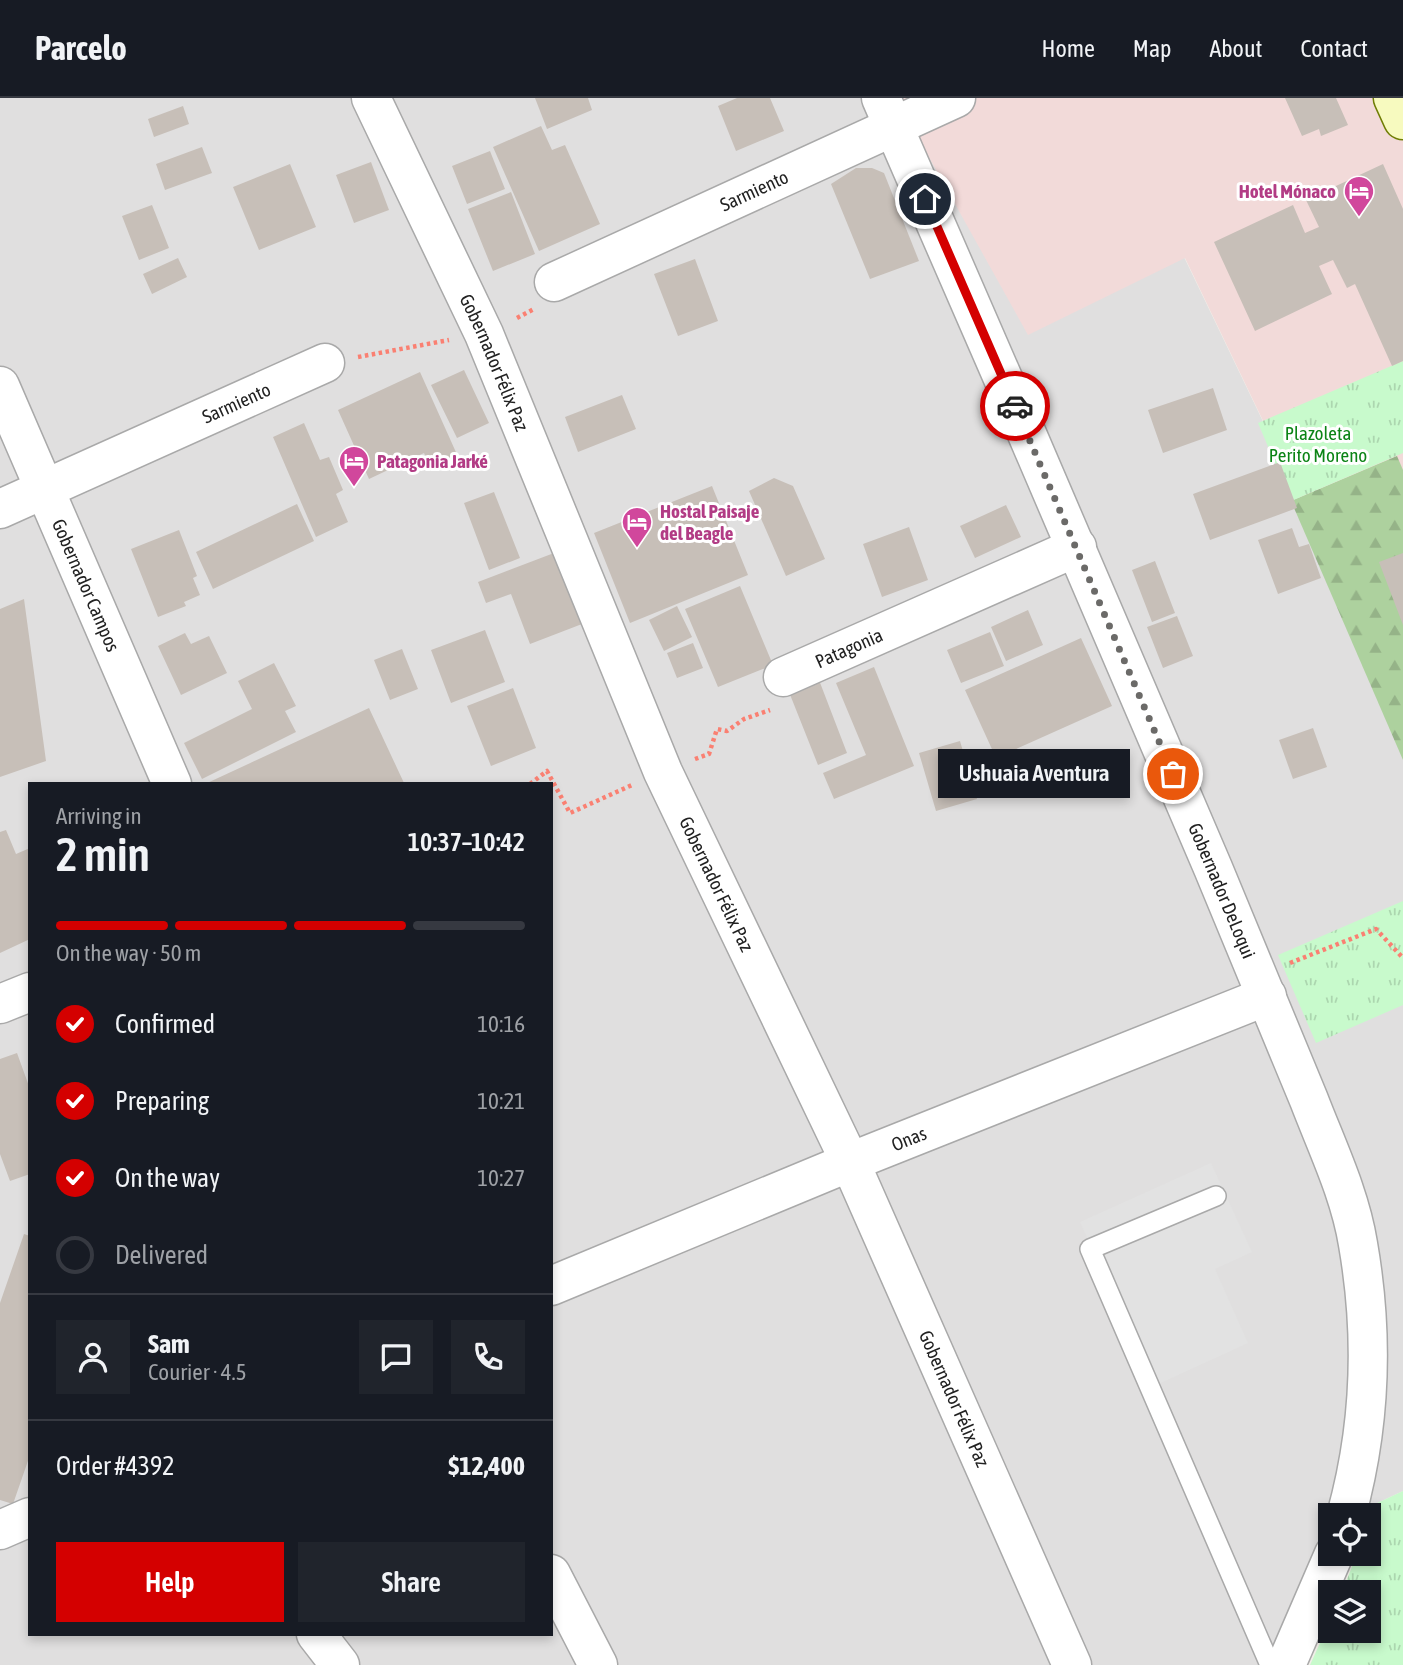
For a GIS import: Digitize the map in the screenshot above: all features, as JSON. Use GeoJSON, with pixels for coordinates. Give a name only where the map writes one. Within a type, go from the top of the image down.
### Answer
{"type":"FeatureCollection","features":[{"type":"Feature","properties":{"kind":"main road"},"geometry":{"type":"LineString","coordinates":[[1393,98],[1403,120]]}},
{"type":"Feature","properties":{"kind":"street","name":"Gobernador Félix Paz"},"geometry":{"type":"LineString","coordinates":[[371,98],[484,334],[663,772],[850,1162],[1072,1665]]}},
{"type":"Feature","properties":{"kind":"street","name":"Sarmiento"},"geometry":{"type":"LineString","coordinates":[[554,282],[887,111],[956,98]]}},
{"type":"Feature","properties":{"kind":"street","name":"Gobernador DeLoqui"},"geometry":{"type":"LineString","coordinates":[[887,111],[1077,547],[1263,986],[1345,1191],[1358,1240],[1365,1290],[1368,1392],[1357,1475],[1349,1503]]}},
{"type":"Feature","properties":{"kind":"street","name":"Sarmiento"},"geometry":{"type":"LineString","coordinates":[[0,509],[325,363]]}},
{"type":"Feature","properties":{"kind":"street","name":"Gobernador Campos"},"geometry":{"type":"LineString","coordinates":[[0,386],[171,782]]}},
{"type":"Feature","properties":{"kind":"street","name":"Patagonia"},"geometry":{"type":"LineString","coordinates":[[783,677],[1077,547]]}},
{"type":"Feature","properties":{"kind":"street","name":"Onas"},"geometry":{"type":"LineString","coordinates":[[553,1285],[1263,986]]}},
{"type":"Feature","properties":{"kind":"street"},"geometry":{"type":"LineString","coordinates":[[0,1004],[28,993]]}},
{"type":"Feature","properties":{"kind":"street"},"geometry":{"type":"LineString","coordinates":[[0,1530],[28,1518]]}},
{"type":"Feature","properties":{"kind":"street"},"geometry":{"type":"LineString","coordinates":[[1286,1665],[1329,1566]]}},
{"type":"Feature","properties":{"kind":"street"},"geometry":{"type":"LineString","coordinates":[[553,1578],[598,1665]]}},
{"type":"Feature","properties":{"kind":"street"},"geometry":{"type":"LineString","coordinates":[[318,1636],[340,1665]]}},
{"type":"Feature","properties":{"kind":"lane"},"geometry":{"type":"LineString","coordinates":[[1216,1196],[1090,1249],[1270,1665]]}},
{"type":"Feature","properties":{"kind":"path"},"geometry":{"type":"LineString","coordinates":[[325,363],[484,334]]}},
{"type":"Feature","properties":{"kind":"path"},"geometry":{"type":"LineString","coordinates":[[533,782],[547,771],[570,813],[709,754],[717,729],[727,731],[744,719],[764,711],[782,708],[783,677]]}},
{"type":"Feature","properties":{"kind":"path"},"geometry":{"type":"LineString","coordinates":[[1263,986],[1376,929],[1403,958]]}},
{"type":"Feature","properties":{"kind":"shaded area"},"geometry":{"type":"Polygon","coordinates":[[[0,98],[896,98],[1184,257],[1403,713],[1403,1491],[1377,1503],[1318,1503],[1318,1548],[1277,1665],[0,1665],[0,98]]]}},
{"type":"Feature","properties":{"kind":"shaded area"},"geometry":{"type":"Polygon","coordinates":[[[896,98],[1403,98],[1403,713],[1185,258],[1028,335],[896,98]]]}},
{"type":"Feature","properties":{"kind":"shaded area"},"geometry":{"type":"Polygon","coordinates":[[[1211,1163],[1252,1252],[1215,1269],[1248,1343],[1154,1386],[1080,1222],[1211,1163]]]}},
{"type":"Feature","properties":{"kind":"green space","name":"Plazoleta Perito Moreno"},"geometry":{"type":"Polygon","coordinates":[[[1403,361],[1403,453],[1291,501],[1258,423],[1403,361]]]}},
{"type":"Feature","properties":{"kind":"green space"},"geometry":{"type":"Polygon","coordinates":[[[1397,456],[1403,470],[1403,760],[1291,501],[1397,456]]]}},
{"type":"Feature","properties":{"kind":"green space"},"geometry":{"type":"Polygon","coordinates":[[[1403,901],[1403,1005],[1316,1043],[1278,955],[1403,901]]]}},
{"type":"Feature","properties":{"kind":"green space"},"geometry":{"type":"Polygon","coordinates":[[[1403,1491],[1403,1665],[1310,1665],[1320,1643],[1381,1643],[1381,1580],[1347,1580],[1352,1566],[1381,1566],[1381,1503],[1377,1503],[1403,1491]]]}},
{"type":"Feature","properties":{"kind":"building"},"geometry":{"type":"Polygon","coordinates":[[[535,98],[588,98],[592,110],[547,129],[535,98]]]}},
{"type":"Feature","properties":{"kind":"building"},"geometry":{"type":"Polygon","coordinates":[[[737,98],[770,98],[784,131],[736,151],[718,106],[737,98]]]}},
{"type":"Feature","properties":{"kind":"building"},"geometry":{"type":"Polygon","coordinates":[[[1285,98],[1336,98],[1348,125],[1321,136],[1319,129],[1302,136],[1285,98]]]}},
{"type":"Feature","properties":{"kind":"building"},"geometry":{"type":"Polygon","coordinates":[[[183,106],[189,124],[154,137],[148,119],[183,106]]]}},
{"type":"Feature","properties":{"kind":"building"},"geometry":{"type":"Polygon","coordinates":[[[541,126],[552,150],[565,145],[600,224],[539,251],[493,147],[541,126]]]}},
{"type":"Feature","properties":{"kind":"building"},"geometry":{"type":"Polygon","coordinates":[[[202,147],[212,173],[165,190],[156,164],[202,147]]]}},
{"type":"Feature","properties":{"kind":"building"},"geometry":{"type":"Polygon","coordinates":[[[490,151],[505,189],[467,204],[452,166],[490,151]]]}},
{"type":"Feature","properties":{"kind":"building"},"geometry":{"type":"Polygon","coordinates":[[[371,162],[389,210],[354,223],[336,175],[371,162]]]}},
{"type":"Feature","properties":{"kind":"building"},"geometry":{"type":"Polygon","coordinates":[[[290,164],[316,227],[259,250],[233,187],[290,164]]]}},
{"type":"Feature","properties":{"kind":"building"},"geometry":{"type":"Polygon","coordinates":[[[1383,164],[1403,209],[1403,361],[1392,366],[1355,284],[1347,288],[1333,260],[1319,266],[1332,294],[1255,331],[1214,242],[1293,205],[1305,233],[1319,227],[1306,200],[1383,164]]]}},
{"type":"Feature","properties":{"kind":"building"},"geometry":{"type":"Polygon","coordinates":[[[856,168],[872,168],[884,173],[919,261],[870,279],[831,184],[856,168]]]}},
{"type":"Feature","properties":{"kind":"building"},"geometry":{"type":"Polygon","coordinates":[[[511,192],[535,254],[493,271],[468,209],[511,192]]]}},
{"type":"Feature","properties":{"kind":"building"},"geometry":{"type":"Polygon","coordinates":[[[152,205],[169,248],[139,260],[122,216],[152,205]]]}},
{"type":"Feature","properties":{"kind":"building"},"geometry":{"type":"Polygon","coordinates":[[[178,258],[187,277],[152,294],[143,274],[178,258]]]}},
{"type":"Feature","properties":{"kind":"building"},"geometry":{"type":"Polygon","coordinates":[[[695,259],[718,321],[678,336],[654,274],[695,259]]]}},
{"type":"Feature","properties":{"kind":"building"},"geometry":{"type":"Polygon","coordinates":[[[464,370],[489,423],[457,438],[431,385],[464,370]]]}},
{"type":"Feature","properties":{"kind":"building"},"geometry":{"type":"Polygon","coordinates":[[[420,372],[459,459],[432,471],[424,453],[369,479],[338,410],[420,372]]]}},
{"type":"Feature","properties":{"kind":"building"},"geometry":{"type":"Polygon","coordinates":[[[1213,388],[1227,430],[1163,453],[1148,410],[1213,388]]]}},
{"type":"Feature","properties":{"kind":"building"},"geometry":{"type":"Polygon","coordinates":[[[622,395],[636,429],[578,452],[565,417],[622,395]]]}},
{"type":"Feature","properties":{"kind":"building"},"geometry":{"type":"Polygon","coordinates":[[[304,423],[320,460],[329,457],[343,490],[336,494],[348,522],[316,537],[273,437],[304,423]]]}},
{"type":"Feature","properties":{"kind":"building"},"geometry":{"type":"Polygon","coordinates":[[[1280,462],[1297,508],[1210,540],[1193,494],[1280,462]]]}},
{"type":"Feature","properties":{"kind":"building"},"geometry":{"type":"Polygon","coordinates":[[[774,478],[793,486],[825,559],[786,576],[749,491],[774,478]]]}},
{"type":"Feature","properties":{"kind":"building"},"geometry":{"type":"Polygon","coordinates":[[[712,486],[748,575],[630,623],[594,533],[712,486]]]}},
{"type":"Feature","properties":{"kind":"building"},"geometry":{"type":"Polygon","coordinates":[[[494,492],[520,558],[489,570],[464,503],[494,492]]]}},
{"type":"Feature","properties":{"kind":"building"},"geometry":{"type":"Polygon","coordinates":[[[297,504],[314,541],[213,589],[196,552],[297,504]]]}},
{"type":"Feature","properties":{"kind":"building"},"geometry":{"type":"Polygon","coordinates":[[[1006,505],[1021,537],[975,558],[960,526],[1006,505]]]}},
{"type":"Feature","properties":{"kind":"building"},"geometry":{"type":"Polygon","coordinates":[[[909,527],[928,580],[882,597],[863,544],[909,527]]]}},
{"type":"Feature","properties":{"kind":"building"},"geometry":{"type":"Polygon","coordinates":[[[1292,528],[1299,547],[1309,544],[1321,578],[1278,594],[1258,540],[1292,528]]]}},
{"type":"Feature","properties":{"kind":"building"},"geometry":{"type":"Polygon","coordinates":[[[179,530],[197,576],[193,578],[200,595],[184,602],[186,606],[158,617],[131,549],[179,530]]]}},
{"type":"Feature","properties":{"kind":"building"},"geometry":{"type":"Polygon","coordinates":[[[554,553],[582,624],[530,644],[511,594],[486,603],[478,582],[554,553]]]}},
{"type":"Feature","properties":{"kind":"building"},"geometry":{"type":"Polygon","coordinates":[[[1403,553],[1403,625],[1379,562],[1403,553]]]}},
{"type":"Feature","properties":{"kind":"building"},"geometry":{"type":"Polygon","coordinates":[[[1155,561],[1175,613],[1152,622],[1132,570],[1155,561]]]}},
{"type":"Feature","properties":{"kind":"building"},"geometry":{"type":"Polygon","coordinates":[[[740,586],[773,665],[718,687],[685,609],[740,586]]]}},
{"type":"Feature","properties":{"kind":"building"},"geometry":{"type":"Polygon","coordinates":[[[24,599],[46,761],[0,777],[0,609],[24,599]]]}},
{"type":"Feature","properties":{"kind":"building"},"geometry":{"type":"Polygon","coordinates":[[[677,606],[692,637],[664,651],[649,620],[677,606]]]}},
{"type":"Feature","properties":{"kind":"building"},"geometry":{"type":"Polygon","coordinates":[[[1028,610],[1043,645],[1006,661],[991,627],[1028,610]]]}},
{"type":"Feature","properties":{"kind":"building"},"geometry":{"type":"Polygon","coordinates":[[[1177,616],[1193,656],[1163,668],[1147,627],[1177,616]]]}},
{"type":"Feature","properties":{"kind":"building"},"geometry":{"type":"Polygon","coordinates":[[[485,630],[505,682],[451,703],[431,650],[485,630]]]}},
{"type":"Feature","properties":{"kind":"building"},"geometry":{"type":"Polygon","coordinates":[[[990,632],[1004,666],[961,683],[947,650],[990,632]]]}},
{"type":"Feature","properties":{"kind":"building"},"geometry":{"type":"Polygon","coordinates":[[[185,633],[191,644],[209,636],[227,673],[181,695],[158,646],[185,633]]]}},
{"type":"Feature","properties":{"kind":"building"},"geometry":{"type":"Polygon","coordinates":[[[1081,638],[1112,706],[996,758],[965,690],[1081,638]]]}},
{"type":"Feature","properties":{"kind":"building"},"geometry":{"type":"Polygon","coordinates":[[[693,643],[703,668],[677,678],[667,653],[693,643]]]}},
{"type":"Feature","properties":{"kind":"building"},"geometry":{"type":"Polygon","coordinates":[[[402,649],[418,689],[390,700],[374,660],[402,649]]]}},
{"type":"Feature","properties":{"kind":"building"},"geometry":{"type":"Polygon","coordinates":[[[274,663],[296,706],[285,711],[296,732],[202,779],[184,743],[252,709],[238,681],[274,663]]]}},
{"type":"Feature","properties":{"kind":"building"},"geometry":{"type":"Polygon","coordinates":[[[874,667],[914,766],[834,799],[823,773],[866,755],[836,683],[874,667]]]}},
{"type":"Feature","properties":{"kind":"building"},"geometry":{"type":"Polygon","coordinates":[[[819,680],[847,753],[818,765],[789,692],[819,680]]]}},
{"type":"Feature","properties":{"kind":"building"},"geometry":{"type":"Polygon","coordinates":[[[513,688],[536,748],[491,766],[467,706],[513,688]]]}},
{"type":"Feature","properties":{"kind":"building"},"geometry":{"type":"Polygon","coordinates":[[[369,708],[404,782],[209,782],[369,708]]]}},
{"type":"Feature","properties":{"kind":"building"},"geometry":{"type":"Polygon","coordinates":[[[1313,728],[1327,767],[1293,779],[1279,740],[1313,728]]]}},
{"type":"Feature","properties":{"kind":"building"},"geometry":{"type":"Polygon","coordinates":[[[960,741],[977,799],[936,811],[919,753],[960,741]]]}},
{"type":"Feature","properties":{"kind":"building"},"geometry":{"type":"Polygon","coordinates":[[[6,830],[16,854],[28,849],[28,940],[0,953],[0,832],[6,830]]]}},
{"type":"Feature","properties":{"kind":"building"},"geometry":{"type":"Polygon","coordinates":[[[17,1053],[28,1083],[28,1175],[10,1181],[0,1154],[0,1059],[17,1053]]]}},
{"type":"Feature","properties":{"kind":"building"},"geometry":{"type":"Polygon","coordinates":[[[24,1234],[28,1235],[28,1461],[13,1504],[0,1500],[0,1303],[24,1234]]]}},
{"type":"Feature","properties":{"kind":"way so far"},"geometry":{"type":"LineString","coordinates":[[1015,406],[1173,774]]}},
{"type":"Feature","properties":{"kind":"place","name":"Hotel Mónaco"},"geometry":{"type":"Point","coordinates":[1359,218]}},
{"type":"Feature","properties":{"kind":"place","name":"Patagonia Jarké"},"geometry":{"type":"Point","coordinates":[354,488]}},
{"type":"Feature","properties":{"kind":"place","name":"Hostal Paisaje del Beagle"},"geometry":{"type":"Point","coordinates":[637,549]}},
{"type":"Feature","properties":{"kind":"place","name":"Ushuaia Aventura"},"geometry":{"type":"Point","coordinates":[1173,774]}},
{"type":"Feature","properties":{"kind":"route"},"geometry":{"type":"LineString","coordinates":[[925,199],[1015,406]]}}]}
